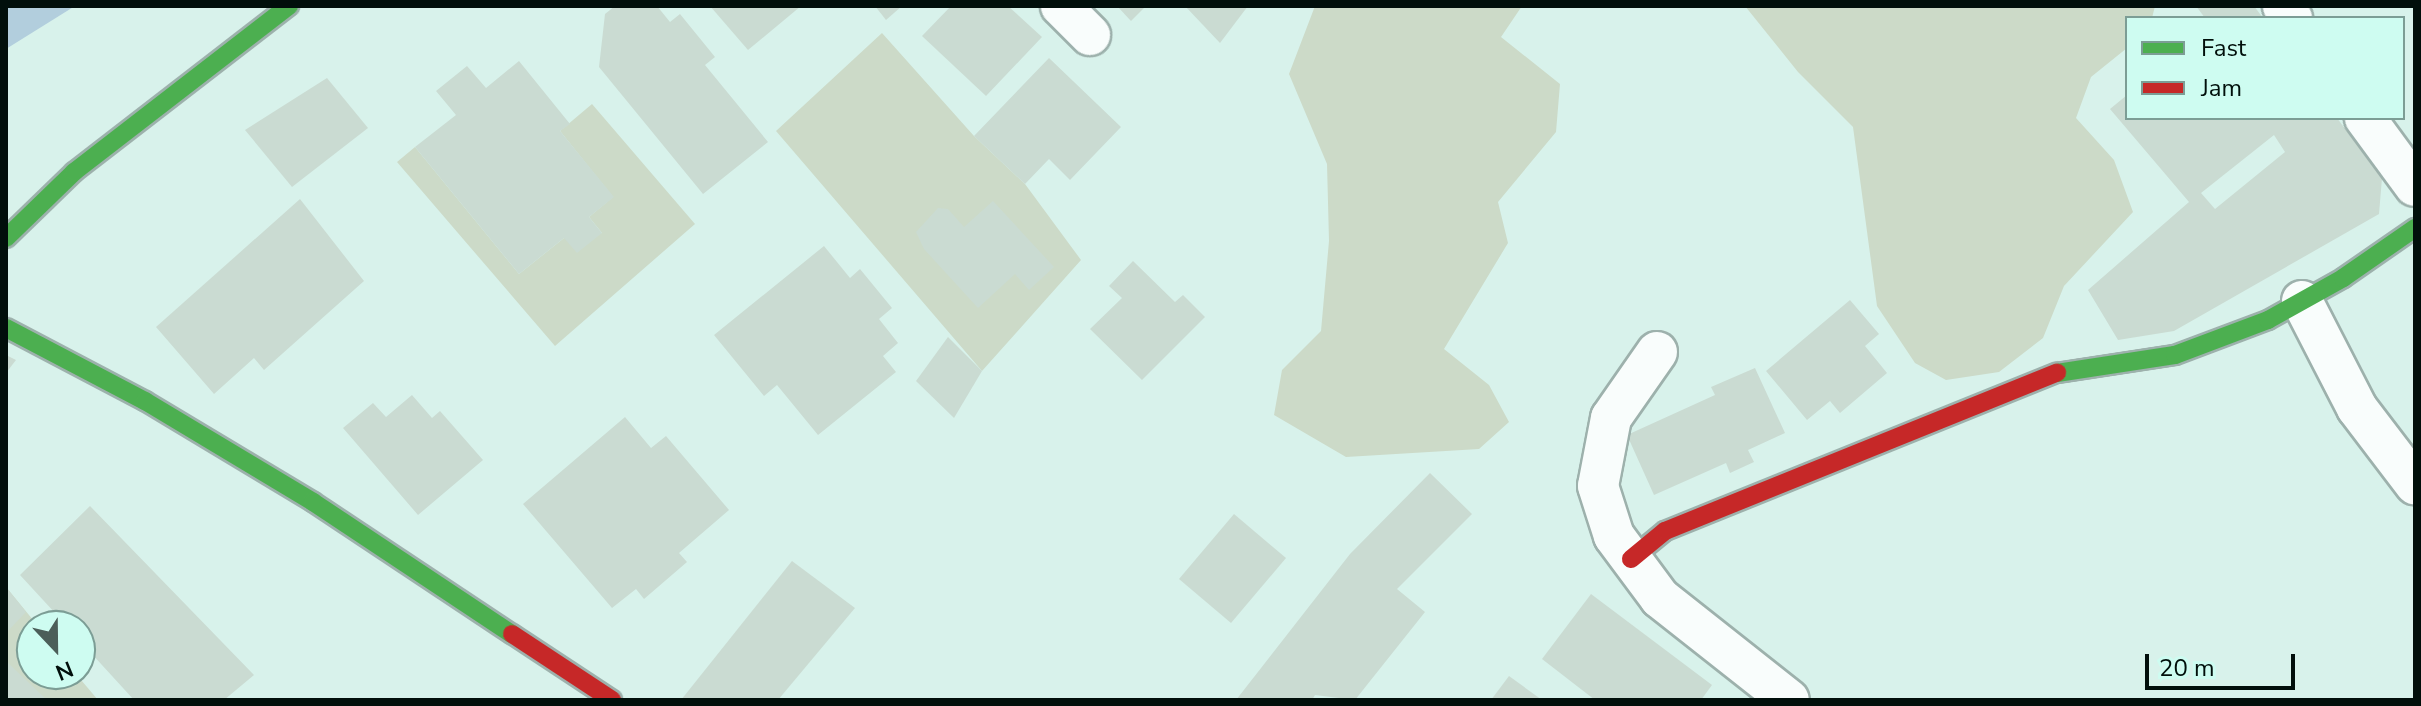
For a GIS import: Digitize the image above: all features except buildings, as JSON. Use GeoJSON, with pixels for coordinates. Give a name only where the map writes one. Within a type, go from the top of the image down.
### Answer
{"type":"FeatureCollection","features":[{"type":"Feature","properties":{"kind":"street"},"geometry":{"type":"LineString","coordinates":[[6,238],[74,172],[289,6]]}},
{"type":"Feature","properties":{"kind":"street"},"geometry":{"type":"LineString","coordinates":[[1061,6],[1090,35]]}},
{"type":"Feature","properties":{"kind":"street"},"geometry":{"type":"LineString","coordinates":[[2366,120],[2415,186]]}},
{"type":"Feature","properties":{"kind":"street"},"geometry":{"type":"LineString","coordinates":[[1631,559],[1665,531],[2047,374],[2175,355],[2268,320],[2415,228]]}},
{"type":"Feature","properties":{"kind":"street"},"geometry":{"type":"LineString","coordinates":[[2302,301],[2357,408],[2415,484]]}},
{"type":"Feature","properties":{"kind":"street"},"geometry":{"type":"LineString","coordinates":[[6,328],[145,401],[313,502],[612,700]]}},
{"type":"Feature","properties":{"kind":"street"},"geometry":{"type":"LineString","coordinates":[[1657,352],[1611,418],[1598,486],[1614,536],[1660,598],[1776,697]]}},
{"type":"Feature","properties":{"kind":"green space"},"geometry":{"type":"Polygon","coordinates":[[[1315,6],[1522,6],[1501,37],[1560,84],[1556,132],[1498,202],[1508,243],[1444,349],[1489,385],[1509,422],[1479,449],[1346,457],[1274,415],[1282,370],[1321,331],[1329,241],[1327,164],[1289,74],[1315,6]]]}},
{"type":"Feature","properties":{"kind":"green space"},"geometry":{"type":"Polygon","coordinates":[[[1745,6],[2155,6],[2152,16],[2125,16],[2125,50],[2091,77],[2076,118],[2114,160],[2133,212],[2064,286],[2043,338],[1999,372],[1946,380],[1915,363],[1877,306],[1853,127],[1798,72],[1745,6]]]}},
{"type":"Feature","properties":{"kind":"green space"},"geometry":{"type":"Polygon","coordinates":[[[882,33],[974,136],[1025,184],[1081,260],[982,371],[776,131],[882,33]]]}},
{"type":"Feature","properties":{"kind":"green space"},"geometry":{"type":"Polygon","coordinates":[[[592,104],[695,224],[555,346],[397,162],[415,147],[519,274],[564,238],[602,233],[589,217],[613,197],[560,131],[592,104]]]}},
{"type":"Feature","properties":{"kind":"green space"},"geometry":{"type":"Polygon","coordinates":[[[6,587],[25,610],[16,610],[16,690],[90,690],[98,700],[6,700],[6,587]]]}},
{"type":"Feature","properties":{"kind":"water"},"geometry":{"type":"Polygon","coordinates":[[[6,6],[75,6],[6,49],[6,6]]]}},
{"type":"Feature","properties":{"kind":"traffic: fast"},"geometry":{"type":"LineString","coordinates":[[6,238],[74,172],[289,6]]}},
{"type":"Feature","properties":{"kind":"traffic: fast"},"geometry":{"type":"LineString","coordinates":[[2057,373],[2175,355],[2268,320],[2343,278],[2415,228]]}},
{"type":"Feature","properties":{"kind":"traffic: fast"},"geometry":{"type":"LineString","coordinates":[[6,328],[145,401],[313,502],[512,634]]}},
{"type":"Feature","properties":{"kind":"traffic: jam"},"geometry":{"type":"LineString","coordinates":[[1631,559],[1665,531],[2057,373]]}},
{"type":"Feature","properties":{"kind":"traffic: jam"},"geometry":{"type":"LineString","coordinates":[[512,634],[612,700]]}}]}
